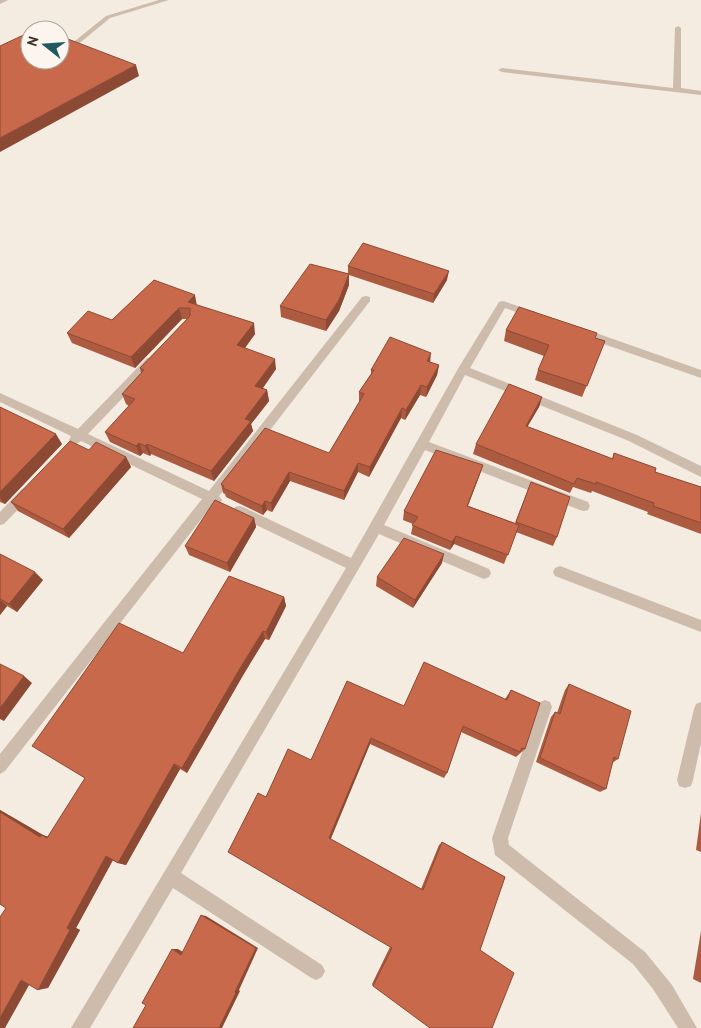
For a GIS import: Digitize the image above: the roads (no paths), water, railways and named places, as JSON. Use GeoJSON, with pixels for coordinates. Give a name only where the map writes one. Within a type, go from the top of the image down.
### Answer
{"type":"FeatureCollection","features":[{"type":"Feature","properties":{"kind":"street"},"geometry":{"type":"LineString","coordinates":[[0,2],[5,0]]}},
{"type":"Feature","properties":{"kind":"street"},"geometry":{"type":"LineString","coordinates":[[74,44],[108,18],[166,0]]}},
{"type":"Feature","properties":{"kind":"street"},"geometry":{"type":"LineString","coordinates":[[677,90],[678,28]]}},
{"type":"Feature","properties":{"kind":"street"},"geometry":{"type":"LineString","coordinates":[[502,70],[701,93]]}},
{"type":"Feature","properties":{"kind":"street"},"geometry":{"type":"LineString","coordinates":[[0,766],[366,299]]}},
{"type":"Feature","properties":{"kind":"street"},"geometry":{"type":"LineString","coordinates":[[80,1028],[354,566],[463,370],[503,304],[539,317]]}},
{"type":"Feature","properties":{"kind":"street"},"geometry":{"type":"LineString","coordinates":[[566,326],[701,374]]}},
{"type":"Feature","properties":{"kind":"street"},"geometry":{"type":"LineString","coordinates":[[66,449],[160,351]]}},
{"type":"Feature","properties":{"kind":"street"},"geometry":{"type":"LineString","coordinates":[[463,370],[633,438],[701,472]]}},
{"type":"Feature","properties":{"kind":"street"},"geometry":{"type":"LineString","coordinates":[[0,397],[354,566]]}},
{"type":"Feature","properties":{"kind":"street"},"geometry":{"type":"LineString","coordinates":[[422,444],[584,506]]}},
{"type":"Feature","properties":{"kind":"street"},"geometry":{"type":"LineString","coordinates":[[0,520],[33,485]]}},
{"type":"Feature","properties":{"kind":"street"},"geometry":{"type":"LineString","coordinates":[[376,527],[484,573]]}},
{"type":"Feature","properties":{"kind":"street"},"geometry":{"type":"LineString","coordinates":[[560,572],[701,626]]}},
{"type":"Feature","properties":{"kind":"street"},"geometry":{"type":"LineString","coordinates":[[545,707],[500,838],[501,849],[639,958],[662,983],[688,1028]]}},
{"type":"Feature","properties":{"kind":"street"},"geometry":{"type":"LineString","coordinates":[[685,780],[701,709]]}},
{"type":"Feature","properties":{"kind":"street"},"geometry":{"type":"LineString","coordinates":[[170,876],[316,971]]}}]}
